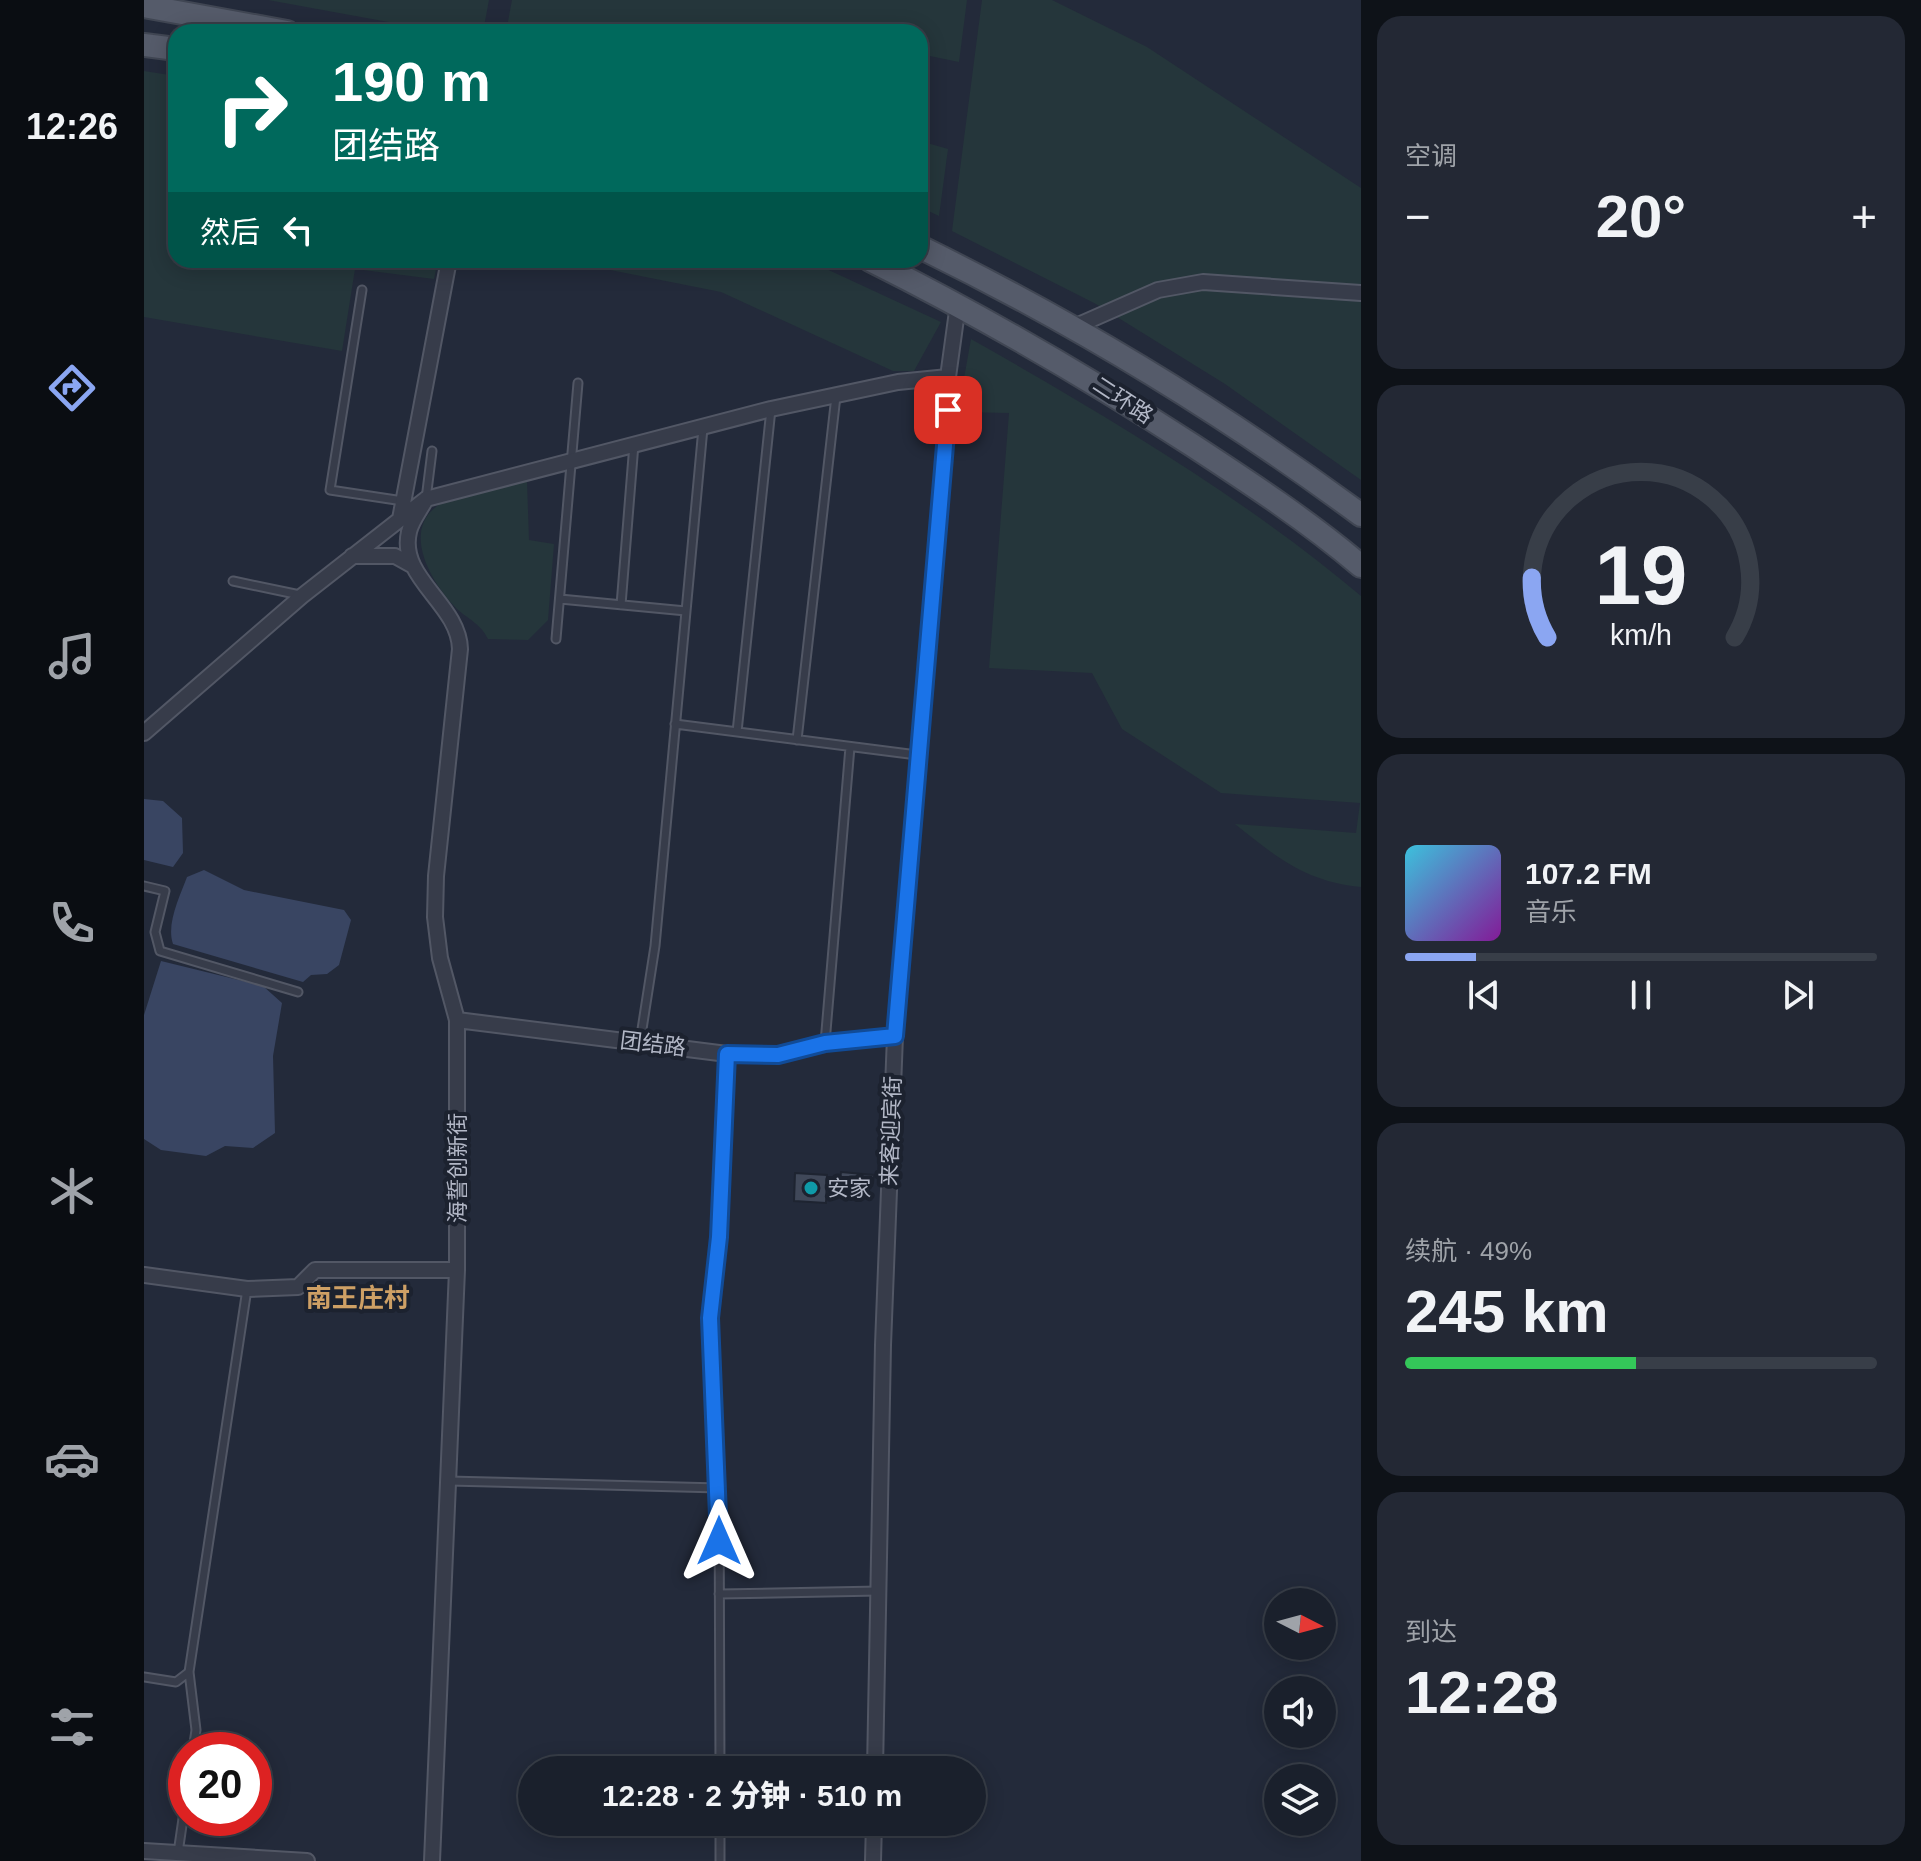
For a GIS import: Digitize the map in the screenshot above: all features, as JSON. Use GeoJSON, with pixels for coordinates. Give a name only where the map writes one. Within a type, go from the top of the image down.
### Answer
{"type":"FeatureCollection","features":[{"type":"Feature","properties":{"kind":"main road"},"geometry":{"type":"LineString","coordinates":[[144,6],[243,24]]}},
{"type":"Feature","properties":{"kind":"main road"},"geometry":{"type":"LineString","coordinates":[[144,45],[168,48]]}},
{"type":"Feature","properties":{"kind":"main road","name":"二环路"},"geometry":{"type":"LineString","coordinates":[[928,251],[1074,327],[1290,463],[1361,515]]}},
{"type":"Feature","properties":{"kind":"main road","name":"二环路"},"geometry":{"type":"LineString","coordinates":[[886,268],[1079,371],[1330,540],[1361,566]]}},
{"type":"Feature","properties":{"kind":"street"},"geometry":{"type":"LineString","coordinates":[[400,519],[447,268]]}},
{"type":"Feature","properties":{"kind":"street"},"geometry":{"type":"LineString","coordinates":[[1074,327],[1158,290],[1203,282],[1361,293]]}},
{"type":"Feature","properties":{"kind":"street","name":"来客迎宾街"},"geometry":{"type":"LineString","coordinates":[[875,1756],[881,1591],[883,1345],[895,1036],[948,410],[948,377],[958,304]]}},
{"type":"Feature","properties":{"kind":"street"},"geometry":{"type":"LineString","coordinates":[[144,733],[302,596],[426,499],[771,409],[836,394],[948,377]]}},
{"type":"Feature","properties":{"kind":"street"},"geometry":{"type":"LineString","coordinates":[[413,566],[407,547],[409,529],[426,499]]}},
{"type":"Feature","properties":{"kind":"street"},"geometry":{"type":"LineString","coordinates":[[352,556],[386,555],[413,566]]}},
{"type":"Feature","properties":{"kind":"street","name":"海誓创新街"},"geometry":{"type":"LineString","coordinates":[[413,566],[459,632],[436,876],[435,917],[440,958],[457,1020],[457,1270],[445,1481],[432,1861]]}},
{"type":"Feature","properties":{"kind":"street","name":"团结路"},"geometry":{"type":"LineString","coordinates":[[457,1020],[727,1054],[778,1055],[825,1043],[895,1036]]}},
{"type":"Feature","properties":{"kind":"street"},"geometry":{"type":"LineString","coordinates":[[144,1275],[247,1289],[298,1287],[315,1270],[457,1270]]}},
{"type":"Feature","properties":{"kind":"street"},"geometry":{"type":"LineString","coordinates":[[873,1861],[874,1836]]}},
{"type":"Feature","properties":{"kind":"street"},"geometry":{"type":"LineString","coordinates":[[144,1851],[307,1861]]}},
{"type":"Feature","properties":{"kind":"lane"},"geometry":{"type":"LineString","coordinates":[[362,290],[330,490],[403,501]]}},
{"type":"Feature","properties":{"kind":"lane"},"geometry":{"type":"LineString","coordinates":[[556,639],[578,383]]}},
{"type":"Feature","properties":{"kind":"lane"},"geometry":{"type":"LineString","coordinates":[[797,740],[836,394]]}},
{"type":"Feature","properties":{"kind":"lane"},"geometry":{"type":"LineString","coordinates":[[737,732],[771,409]]}},
{"type":"Feature","properties":{"kind":"lane"},"geometry":{"type":"LineString","coordinates":[[640,1042],[655,946],[703,428]]}},
{"type":"Feature","properties":{"kind":"lane"},"geometry":{"type":"LineString","coordinates":[[621,605],[634,444]]}},
{"type":"Feature","properties":{"kind":"lane"},"geometry":{"type":"LineString","coordinates":[[426,499],[432,451]]}},
{"type":"Feature","properties":{"kind":"lane"},"geometry":{"type":"LineString","coordinates":[[233,581],[302,596]]}},
{"type":"Feature","properties":{"kind":"lane"},"geometry":{"type":"LineString","coordinates":[[560,599],[686,611]]}},
{"type":"Feature","properties":{"kind":"lane"},"geometry":{"type":"LineString","coordinates":[[675,724],[917,755]]}},
{"type":"Feature","properties":{"kind":"lane"},"geometry":{"type":"LineString","coordinates":[[825,1043],[850,747]]}},
{"type":"Feature","properties":{"kind":"lane"},"geometry":{"type":"LineString","coordinates":[[144,886],[165,891],[155,932],[160,951],[298,992]]}},
{"type":"Feature","properties":{"kind":"lane"},"geometry":{"type":"LineString","coordinates":[[720,1756],[719,1488],[710,1318],[719,1237],[727,1054]]}},
{"type":"Feature","properties":{"kind":"lane"},"geometry":{"type":"LineString","coordinates":[[196,1732],[189,1672],[247,1289]]}},
{"type":"Feature","properties":{"kind":"lane"},"geometry":{"type":"LineString","coordinates":[[445,1481],[719,1488]]}},
{"type":"Feature","properties":{"kind":"lane"},"geometry":{"type":"LineString","coordinates":[[719,1594],[881,1591]]}},
{"type":"Feature","properties":{"kind":"lane"},"geometry":{"type":"LineString","coordinates":[[144,1677],[176,1682],[189,1672]]}},
{"type":"Feature","properties":{"kind":"lane"},"geometry":{"type":"LineString","coordinates":[[178,1853],[180,1836]]}},
{"type":"Feature","properties":{"kind":"lane"},"geometry":{"type":"LineString","coordinates":[[720,1836],[720,1861]]}},
{"type":"Feature","properties":{"kind":"shaded area"},"geometry":{"type":"Polygon","coordinates":[[[268,0],[489,0],[484,24],[399,24],[268,0]]]}},
{"type":"Feature","properties":{"kind":"shaded area"},"geometry":{"type":"Polygon","coordinates":[[[512,0],[967,0],[959,62],[928,56],[928,24],[508,24],[512,0]]]}},
{"type":"Feature","properties":{"kind":"shaded area"},"geometry":{"type":"Polygon","coordinates":[[[982,0],[1052,0],[1147,47],[1361,188],[1361,480],[1225,384],[1096,304],[952,231],[982,0]]]}},
{"type":"Feature","properties":{"kind":"shaded area"},"geometry":{"type":"Polygon","coordinates":[[[144,71],[168,75],[168,268],[436,268],[434,279],[355,269],[342,351],[144,317],[144,71]]]}},
{"type":"Feature","properties":{"kind":"shaded area"},"geometry":{"type":"Polygon","coordinates":[[[928,143],[948,149],[939,216],[928,211],[928,143]]]}},
{"type":"Feature","properties":{"kind":"shaded area"},"geometry":{"type":"Polygon","coordinates":[[[600,268],[824,268],[941,322],[914,371],[893,371],[721,292],[600,268]]]}},
{"type":"Feature","properties":{"kind":"shaded area"},"geometry":{"type":"Polygon","coordinates":[[[971,339],[1172,458],[1269,524],[1361,596],[1361,887],[1308,874],[1278,857],[1235,824],[1356,833],[1360,803],[1221,793],[1122,729],[1092,673],[989,668],[1009,413],[958,412],[971,339]]]}},
{"type":"Feature","properties":{"kind":"shaded area"},"geometry":{"type":"Polygon","coordinates":[[[527,481],[529,540],[554,544],[548,620],[528,640],[488,639],[437,584],[423,555],[422,526],[429,513],[442,503],[527,481]]]}},
{"type":"Feature","properties":{"kind":"water"},"geometry":{"type":"Polygon","coordinates":[[[144,799],[163,801],[182,818],[183,853],[173,867],[144,860],[144,799]]]}},
{"type":"Feature","properties":{"kind":"water"},"geometry":{"type":"Polygon","coordinates":[[[204,870],[244,890],[344,910],[351,920],[339,965],[327,974],[311,975],[303,982],[173,944],[171,928],[187,877],[204,870]]]}},
{"type":"Feature","properties":{"kind":"water"},"geometry":{"type":"Polygon","coordinates":[[[161,961],[263,986],[282,1003],[273,1056],[275,1133],[253,1148],[225,1146],[206,1156],[161,1150],[144,1139],[144,1015],[161,961]]]}},
{"type":"Feature","properties":{"kind":"building"},"geometry":{"type":"Polygon","coordinates":[[[841,1172],[874,1175],[873,1183],[840,1181],[841,1172]]]}},
{"type":"Feature","properties":{"kind":"building","name":"安家"},"geometry":{"type":"Polygon","coordinates":[[[795,1173],[827,1175],[826,1203],[794,1201],[795,1173]]]}},
{"type":"Feature","properties":{"kind":"place","name":"安家"},"geometry":{"type":"Point","coordinates":[811,1188]}},
{"type":"Feature","properties":{"kind":"district","name":"南王庄村"},"geometry":{"type":"Point","coordinates":[358,1298]}},
{"type":"Feature","properties":{"kind":"route"},"geometry":{"type":"LineString","coordinates":[[719,1541],[710,1318],[719,1237],[727,1054],[778,1055],[825,1043],[895,1036],[948,410]]}}]}
